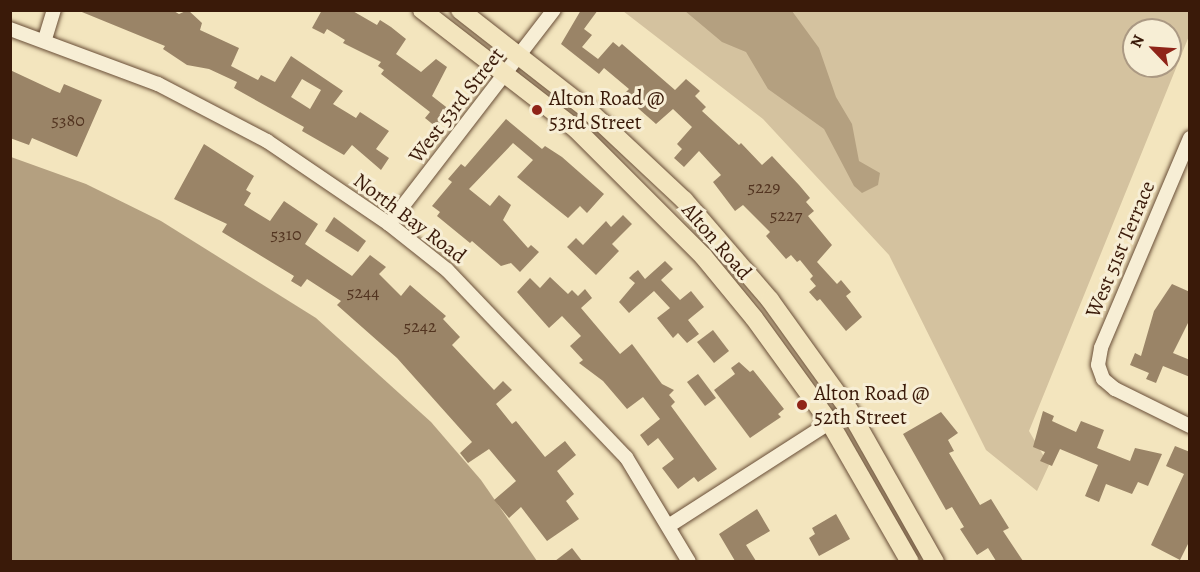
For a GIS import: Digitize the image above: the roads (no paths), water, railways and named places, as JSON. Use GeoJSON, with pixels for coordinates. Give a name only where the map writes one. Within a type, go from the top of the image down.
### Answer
{"type":"FeatureCollection","features":[{"type":"Feature","properties":{"kind":"main road","name":"Alton Road"},"geometry":{"type":"LineString","coordinates":[[422,10],[508,73],[576,129],[681,232],[754,318],[830,423],[910,561]]}},
{"type":"Feature","properties":{"kind":"main road","name":"Alton Road"},"geometry":{"type":"LineString","coordinates":[[460,10],[522,54],[588,110],[684,200],[770,300],[849,410],[935,561]]}},
{"type":"Feature","properties":{"kind":"street"},"geometry":{"type":"LineString","coordinates":[[45,39],[54,10]]}},
{"type":"Feature","properties":{"kind":"street","name":"West 53rd Street"},"geometry":{"type":"LineString","coordinates":[[389,224],[508,73],[554,10]]}},
{"type":"Feature","properties":{"kind":"street","name":"North Bay Road"},"geometry":{"type":"LineString","coordinates":[[10,29],[45,39],[158,84],[267,141],[389,224],[447,270],[521,344],[626,457],[670,525],[688,561]]}},
{"type":"Feature","properties":{"kind":"street","name":"West 51st Terrace"},"geometry":{"type":"LineString","coordinates":[[1190,138],[1101,348],[1098,364],[1103,379],[1141,404],[1190,426]]}},
{"type":"Feature","properties":{"kind":"street"},"geometry":{"type":"LineString","coordinates":[[670,525],[849,410]]}},
{"type":"Feature","properties":{"kind":"place","name":"Alton Road @ 53rd Street"},"geometry":{"type":"Point","coordinates":[537,110]}},
{"type":"Feature","properties":{"kind":"place","name":"Alton Road @ 52th Street"},"geometry":{"type":"Point","coordinates":[802,405]}}]}
